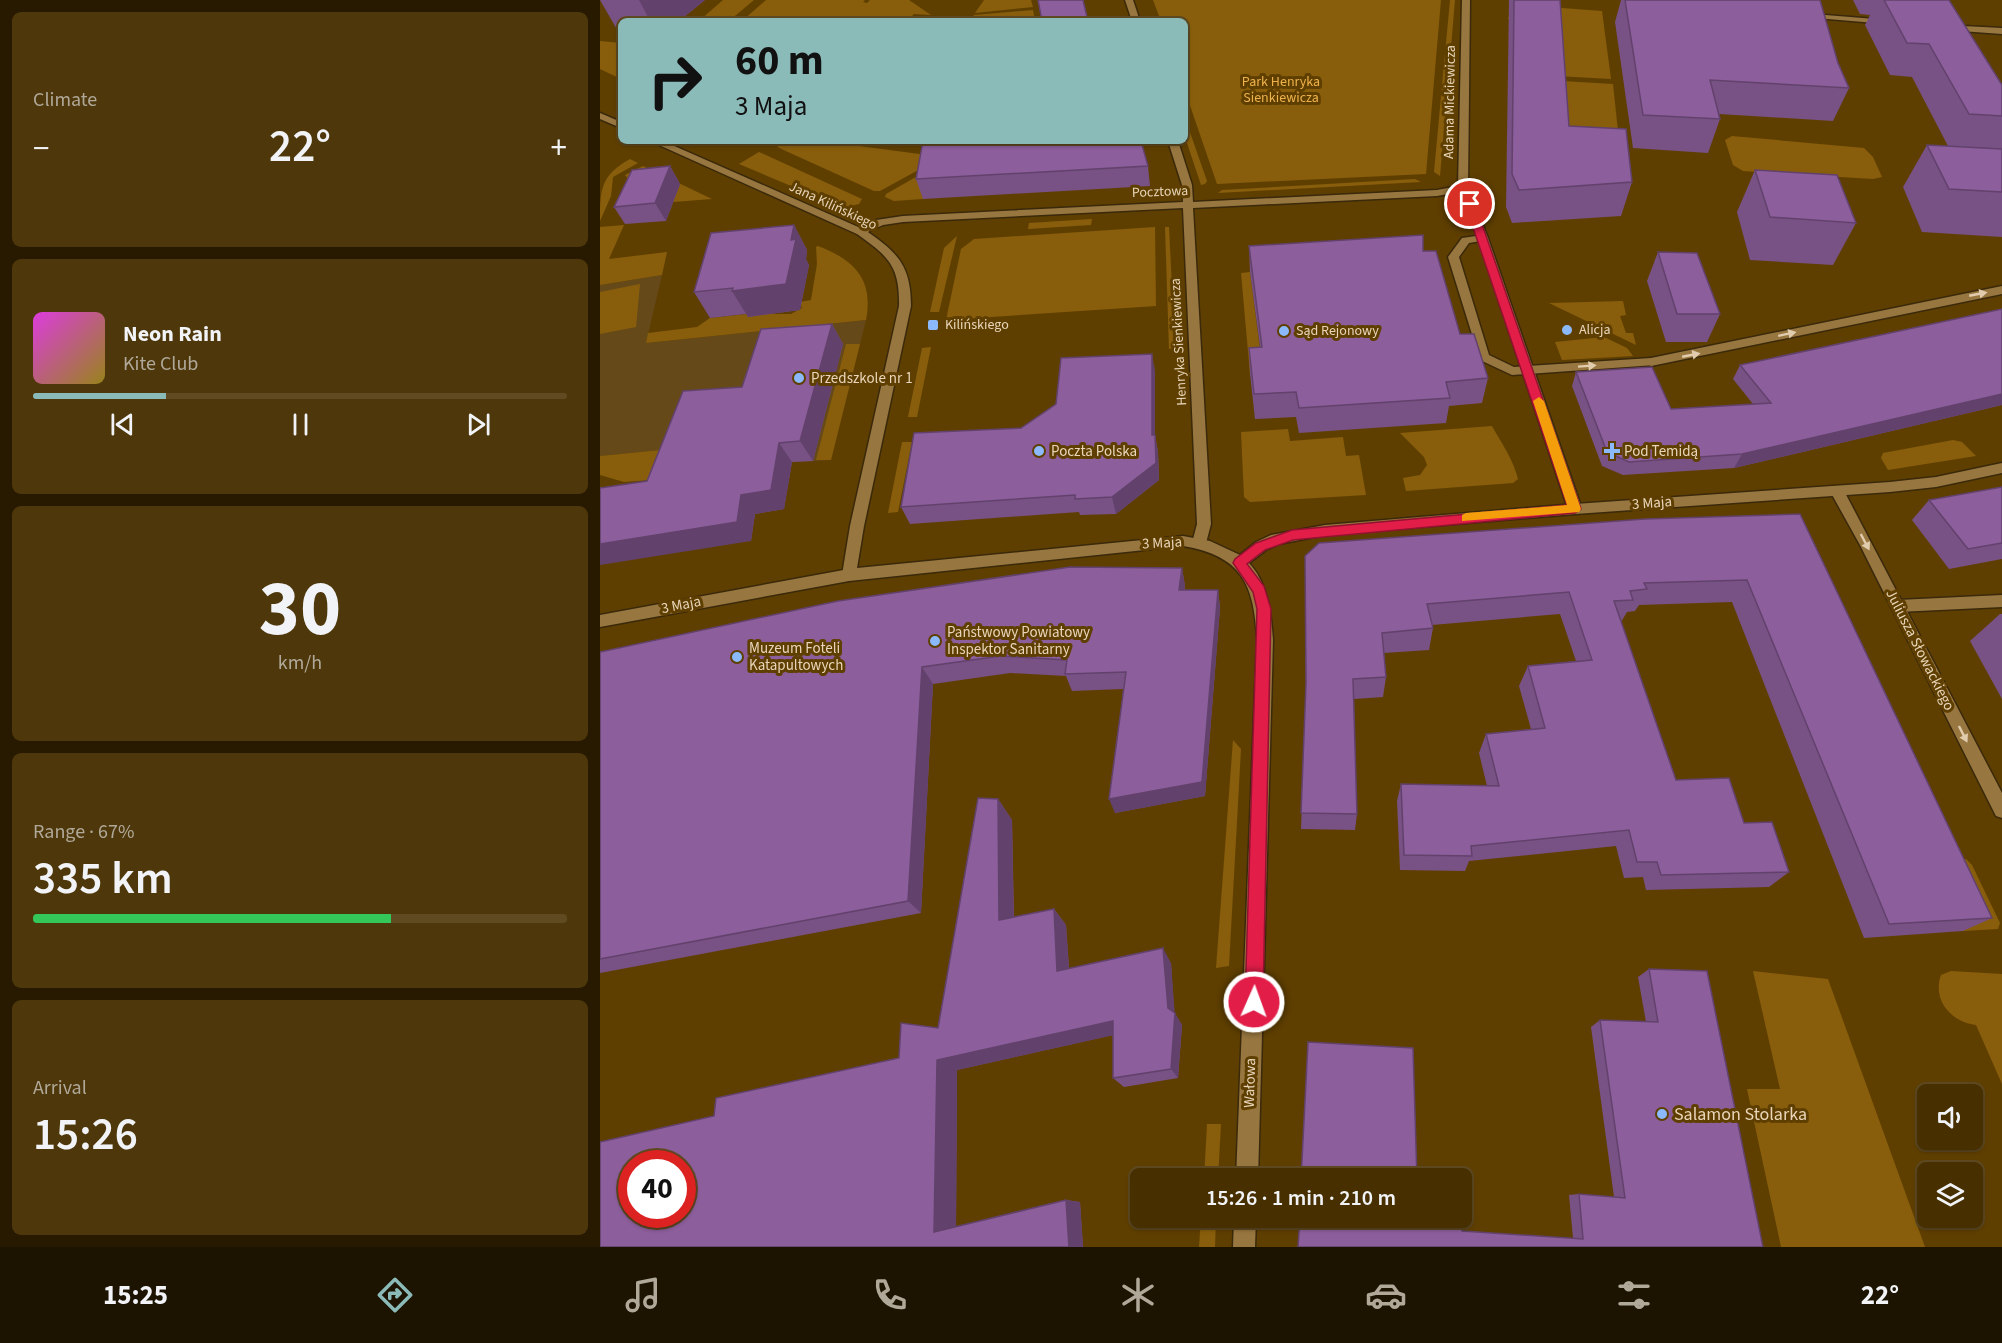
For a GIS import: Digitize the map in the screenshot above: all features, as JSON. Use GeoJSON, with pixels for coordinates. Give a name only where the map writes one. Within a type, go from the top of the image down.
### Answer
{"type":"FeatureCollection","features":[{"type":"Feature","properties":{"kind":"street"},"geometry":{"type":"LineString","coordinates":[[1129,0],[1135,18]]}},
{"type":"Feature","properties":{"kind":"street","name":"Adama Mickiewicza"},"geometry":{"type":"LineString","coordinates":[[1466,0],[1463,188],[1483,238],[1575,509]]}},
{"type":"Feature","properties":{"kind":"street"},"geometry":{"type":"LineString","coordinates":[[1797,14],[1900,23]]}},
{"type":"Feature","properties":{"kind":"street"},"geometry":{"type":"LineString","coordinates":[[1934,25],[2002,31]]}},
{"type":"Feature","properties":{"kind":"street"},"geometry":{"type":"LineString","coordinates":[[600,116],[618,124]]}},
{"type":"Feature","properties":{"kind":"street","name":"Jana Kilińskiego"},"geometry":{"type":"LineString","coordinates":[[662,144],[861,232],[897,260],[904,272],[906,287],[902,322],[856,526],[849,574]]}},
{"type":"Feature","properties":{"kind":"street","name":"Henryka Sienkiewicza"},"geometry":{"type":"LineString","coordinates":[[1174,144],[1187,185],[1204,524],[1199,543]]}},
{"type":"Feature","properties":{"kind":"street","name":"Pocztowa"},"geometry":{"type":"LineString","coordinates":[[861,232],[880,222],[903,219],[1437,193],[1463,188]]}},
{"type":"Feature","properties":{"kind":"street"},"geometry":{"type":"LineString","coordinates":[[1483,238],[1466,240],[1453,257],[1484,357],[1512,371],[1651,362],[2002,290]]}},
{"type":"Feature","properties":{"kind":"street","name":"3 Maja"},"geometry":{"type":"LineString","coordinates":[[600,621],[849,574],[1150,543],[1199,543],[1222,552],[1239,563],[1261,546],[1292,535],[1575,509],[1936,482],[2002,468]]}},
{"type":"Feature","properties":{"kind":"street","name":"Juliusza Słowackiego"},"geometry":{"type":"LineString","coordinates":[[1837,491],[2002,810]]}},
{"type":"Feature","properties":{"kind":"street","name":"Wałowa"},"geometry":{"type":"LineString","coordinates":[[1239,563],[1259,590],[1264,609],[1265,640],[1246,1168]]}},
{"type":"Feature","properties":{"kind":"street"},"geometry":{"type":"LineString","coordinates":[[1898,606],[2002,601]]}},
{"type":"Feature","properties":{"kind":"street"},"geometry":{"type":"LineString","coordinates":[[1244,1247],[1245,1228]]}},
{"type":"Feature","properties":{"kind":"shaded area"},"geometry":{"type":"Polygon","coordinates":[[[662,275],[646,343],[866,320],[831,460],[766,464],[683,448],[600,456],[600,285],[662,275]]]}},
{"type":"Feature","properties":{"kind":"green space"},"geometry":{"type":"Polygon","coordinates":[[[723,0],[754,0],[733,18],[702,18],[723,0]]]}},
{"type":"Feature","properties":{"kind":"green space"},"geometry":{"type":"Polygon","coordinates":[[[766,0],[865,0],[863,2],[867,3],[870,0],[909,0],[931,15],[914,14],[910,18],[745,18],[766,0]]]}},
{"type":"Feature","properties":{"kind":"green space"},"geometry":{"type":"Polygon","coordinates":[[[984,0],[1031,0],[1033,7],[975,13],[984,0]]]}},
{"type":"Feature","properties":{"kind":"green space","name":"Park Henryka Sienkiewicza"},"geometry":{"type":"Polygon","coordinates":[[[1153,0],[1441,0],[1426,174],[1217,184],[1188,100],[1188,18],[1160,18],[1153,0]]]}},
{"type":"Feature","properties":{"kind":"green space"},"geometry":{"type":"Polygon","coordinates":[[[1450,0],[1455,0],[1440,176],[1434,172],[1450,0]]]}},
{"type":"Feature","properties":{"kind":"green space"},"geometry":{"type":"Polygon","coordinates":[[[1535,6],[1602,11],[1611,79],[1557,76],[1552,22],[1509,20],[1508,17],[1535,6]]]}},
{"type":"Feature","properties":{"kind":"green space"},"geometry":{"type":"Polygon","coordinates":[[[1033,10],[1034,18],[972,18],[974,15],[1033,10]]]}},
{"type":"Feature","properties":{"kind":"green space"},"geometry":{"type":"Polygon","coordinates":[[[600,41],[618,43],[618,78],[600,69],[600,41]]]}},
{"type":"Feature","properties":{"kind":"green space"},"geometry":{"type":"Polygon","coordinates":[[[1562,81],[1613,84],[1620,150],[1561,156],[1562,81]]]}},
{"type":"Feature","properties":{"kind":"green space"},"geometry":{"type":"Polygon","coordinates":[[[1188,127],[1207,181],[1201,185],[1187,144],[1188,127]]]}},
{"type":"Feature","properties":{"kind":"green space"},"geometry":{"type":"Polygon","coordinates":[[[1732,136],[1864,148],[1873,157],[1882,177],[1873,179],[1743,171],[1733,165],[1725,140],[1732,136]]]}},
{"type":"Feature","properties":{"kind":"green space"},"geometry":{"type":"Polygon","coordinates":[[[782,144],[844,144],[942,157],[880,191],[874,191],[777,147],[782,144]]]}},
{"type":"Feature","properties":{"kind":"green space"},"geometry":{"type":"Polygon","coordinates":[[[759,152],[862,199],[859,204],[843,208],[739,164],[759,152]]]}},
{"type":"Feature","properties":{"kind":"green space"},"geometry":{"type":"Polygon","coordinates":[[[958,153],[926,186],[923,199],[894,201],[885,197],[886,194],[958,153]]]}},
{"type":"Feature","properties":{"kind":"green space"},"geometry":{"type":"Polygon","coordinates":[[[630,159],[638,163],[613,177],[611,196],[600,221],[604,184],[613,171],[630,159]]]}},
{"type":"Feature","properties":{"kind":"green space"},"geometry":{"type":"Polygon","coordinates":[[[643,166],[712,199],[673,202],[640,193],[625,175],[643,166]]]}},
{"type":"Feature","properties":{"kind":"green space"},"geometry":{"type":"Polygon","coordinates":[[[1415,179],[1421,182],[1218,193],[1222,190],[1415,179]]]}},
{"type":"Feature","properties":{"kind":"green space"},"geometry":{"type":"Polygon","coordinates":[[[1092,219],[1091,225],[1028,229],[1029,223],[1092,219]]]}},
{"type":"Feature","properties":{"kind":"green space"},"geometry":{"type":"Polygon","coordinates":[[[624,225],[609,259],[667,252],[662,275],[600,285],[600,227],[624,225]]]}},
{"type":"Feature","properties":{"kind":"green space"},"geometry":{"type":"Polygon","coordinates":[[[1155,227],[1156,306],[946,320],[961,249],[974,239],[1155,227]]]}},
{"type":"Feature","properties":{"kind":"green space"},"geometry":{"type":"Polygon","coordinates":[[[1165,227],[1169,227],[1175,348],[1169,349],[1165,227]]]}},
{"type":"Feature","properties":{"kind":"green space"},"geometry":{"type":"Polygon","coordinates":[[[957,236],[939,312],[930,312],[944,248],[957,236]]]}},
{"type":"Feature","properties":{"kind":"green space"},"geometry":{"type":"Polygon","coordinates":[[[818,246],[851,265],[864,282],[868,306],[866,320],[646,343],[648,333],[697,327],[710,318],[748,314],[791,314],[802,308],[800,302],[811,300],[817,264],[816,247],[818,246]]]}},
{"type":"Feature","properties":{"kind":"green space"},"geometry":{"type":"Polygon","coordinates":[[[1250,272],[1263,373],[1250,374],[1241,273],[1250,272]]]}},
{"type":"Feature","properties":{"kind":"green space"},"geometry":{"type":"Polygon","coordinates":[[[640,284],[636,327],[600,334],[600,292],[640,284]]]}},
{"type":"Feature","properties":{"kind":"green space"},"geometry":{"type":"Polygon","coordinates":[[[1623,301],[1626,315],[1620,316],[1626,333],[1633,333],[1636,345],[1549,303],[1623,301]]]}},
{"type":"Feature","properties":{"kind":"green space"},"geometry":{"type":"Polygon","coordinates":[[[1604,337],[1627,348],[1633,356],[1562,360],[1555,342],[1604,337]]]}},
{"type":"Feature","properties":{"kind":"green space"},"geometry":{"type":"Polygon","coordinates":[[[846,344],[860,344],[831,460],[816,460],[846,344]]]}},
{"type":"Feature","properties":{"kind":"green space"},"geometry":{"type":"Polygon","coordinates":[[[931,347],[917,417],[908,417],[922,348],[931,347]]]}},
{"type":"Feature","properties":{"kind":"green space"},"geometry":{"type":"Polygon","coordinates":[[[1492,426],[1516,472],[1518,479],[1513,483],[1406,491],[1403,478],[1420,475],[1427,465],[1424,457],[1400,433],[1492,426]]]}},
{"type":"Feature","properties":{"kind":"green space"},"geometry":{"type":"Polygon","coordinates":[[[1288,429],[1290,441],[1343,437],[1346,456],[1359,455],[1366,495],[1250,502],[1244,497],[1241,432],[1288,429]]]}},
{"type":"Feature","properties":{"kind":"green space"},"geometry":{"type":"Polygon","coordinates":[[[1953,440],[1962,442],[1976,456],[1888,470],[1881,458],[1883,453],[1953,440]]]}},
{"type":"Feature","properties":{"kind":"green space"},"geometry":{"type":"Polygon","coordinates":[[[902,442],[912,442],[898,512],[888,513],[902,442]]]}},
{"type":"Feature","properties":{"kind":"green space"},"geometry":{"type":"Polygon","coordinates":[[[661,450],[651,480],[624,482],[600,475],[600,456],[661,450]]]}},
{"type":"Feature","properties":{"kind":"green space"},"geometry":{"type":"Polygon","coordinates":[[[1233,740],[1241,749],[1229,966],[1216,968],[1233,740]]]}},
{"type":"Feature","properties":{"kind":"green space"},"geometry":{"type":"Polygon","coordinates":[[[1966,859],[1972,865],[2000,923],[1998,929],[1963,931],[1932,861],[1966,859]]]}},
{"type":"Feature","properties":{"kind":"green space"},"geometry":{"type":"Polygon","coordinates":[[[1753,971],[1828,979],[1925,1247],[1781,1247],[1747,1089],[1780,1089],[1753,971]]]}},
{"type":"Feature","properties":{"kind":"green space"},"geometry":{"type":"Polygon","coordinates":[[[1951,971],[2002,974],[2002,1084],[1976,1025],[1959,1019],[1946,1008],[1942,1001],[1939,993],[1941,975],[1951,971]]]}},
{"type":"Feature","properties":{"kind":"green space"},"geometry":{"type":"Polygon","coordinates":[[[1207,1124],[1221,1124],[1219,1168],[1205,1168],[1207,1124]]]}},
{"type":"Feature","properties":{"kind":"green space"},"geometry":{"type":"Polygon","coordinates":[[[1200,1228],[1216,1228],[1215,1247],[1199,1247],[1200,1228]]]}},
{"type":"Feature","properties":{"kind":"building"},"geometry":{"type":"Polygon","coordinates":[[[1038,0],[1083,0],[1087,18],[1041,18],[1038,0]]]}},
{"type":"Feature","properties":{"kind":"building"},"geometry":{"type":"Polygon","coordinates":[[[1514,0],[1560,0],[1569,126],[1626,129],[1632,182],[1519,190],[1512,174],[1514,0]]]}},
{"type":"Feature","properties":{"kind":"building"},"geometry":{"type":"Polygon","coordinates":[[[1625,0],[1820,0],[1838,63],[1849,88],[1710,80],[1720,119],[1643,115],[1625,0]]]}},
{"type":"Feature","properties":{"kind":"building"},"geometry":{"type":"Polygon","coordinates":[[[1884,0],[1949,0],[2002,85],[2002,116],[1969,114],[1929,44],[1907,43],[1884,0]]]}},
{"type":"Feature","properties":{"kind":"building"},"geometry":{"type":"Polygon","coordinates":[[[922,144],[1142,144],[1148,166],[916,179],[922,144]]]}},
{"type":"Feature","properties":{"kind":"building"},"geometry":{"type":"Polygon","coordinates":[[[1927,145],[2002,149],[2002,192],[1949,189],[1927,145]]]}},
{"type":"Feature","properties":{"kind":"building"},"geometry":{"type":"Polygon","coordinates":[[[670,166],[655,203],[614,207],[632,170],[670,166]]]}},
{"type":"Feature","properties":{"kind":"building"},"geometry":{"type":"Polygon","coordinates":[[[1755,170],[1837,175],[1856,223],[1770,217],[1755,170]]]}},
{"type":"Feature","properties":{"kind":"building"},"geometry":{"type":"Polygon","coordinates":[[[794,225],[791,240],[796,239],[786,284],[732,291],[733,288],[694,292],[711,233],[794,225]]]}},
{"type":"Feature","properties":{"kind":"building","name":"Sąd Rejonowy"},"geometry":{"type":"Polygon","coordinates":[[[1423,235],[1423,251],[1436,251],[1460,334],[1474,334],[1488,378],[1446,382],[1450,398],[1299,408],[1296,392],[1254,394],[1249,348],[1262,347],[1249,246],[1423,235]]]}},
{"type":"Feature","properties":{"kind":"building"},"geometry":{"type":"Polygon","coordinates":[[[1658,252],[1697,253],[1720,314],[1677,314],[1658,252]]]}},
{"type":"Feature","properties":{"kind":"building"},"geometry":{"type":"Polygon","coordinates":[[[2002,309],[2002,394],[1742,454],[1629,462],[1607,452],[1576,372],[1652,367],[1671,409],[1771,403],[1740,365],[2002,309]]]}},
{"type":"Feature","properties":{"kind":"building"},"geometry":{"type":"Polygon","coordinates":[[[832,324],[800,441],[779,443],[771,490],[741,495],[737,522],[600,544],[600,488],[647,481],[683,391],[742,387],[761,329],[832,324]]]}},
{"type":"Feature","properties":{"kind":"building","name":"Poczta Polska"},"geometry":{"type":"Polygon","coordinates":[[[1152,354],[1152,435],[1155,435],[1156,463],[1112,497],[1075,499],[1075,495],[901,507],[914,433],[1021,428],[1056,404],[1061,358],[1152,354]]]}},
{"type":"Feature","properties":{"kind":"building"},"geometry":{"type":"Polygon","coordinates":[[[2002,487],[2002,543],[1968,549],[1929,500],[2002,487]]]}},
{"type":"Feature","properties":{"kind":"building"},"geometry":{"type":"Polygon","coordinates":[[[1800,514],[1992,918],[1889,924],[1747,580],[1644,583],[1647,589],[1630,591],[1633,600],[1614,601],[1676,780],[1729,778],[1744,823],[1772,822],[1789,872],[1661,875],[1657,862],[1637,862],[1629,830],[1471,846],[1472,856],[1404,855],[1401,784],[1499,786],[1486,734],[1545,728],[1528,666],[1592,660],[1569,592],[1427,604],[1433,628],[1382,633],[1386,677],[1353,679],[1357,814],[1301,813],[1306,683],[1305,556],[1319,543],[1645,519],[1800,514]]]}},
{"type":"Feature","properties":{"kind":"building"},"geometry":{"type":"Polygon","coordinates":[[[1070,567],[1182,568],[1179,590],[1218,590],[1202,782],[1109,799],[1126,672],[1065,674],[1067,660],[1001,656],[922,667],[908,901],[600,959],[600,652],[838,601],[1070,567]]]}},
{"type":"Feature","properties":{"kind":"building"},"geometry":{"type":"Polygon","coordinates":[[[978,798],[998,799],[999,920],[1054,909],[1057,971],[1163,948],[1168,1008],[1175,1013],[1171,1069],[1113,1078],[1113,1021],[937,1060],[934,1232],[1066,1200],[1069,1247],[600,1247],[600,1142],[714,1116],[716,1098],[899,1058],[901,1023],[938,1028],[978,798]]]}},
{"type":"Feature","properties":{"kind":"building","name":"Salamon Stolarka"},"geometry":{"type":"Polygon","coordinates":[[[1649,969],[1707,971],[1763,1247],[1298,1247],[1299,1228],[1462,1228],[1462,1231],[1583,1239],[1579,1194],[1625,1198],[1600,1020],[1658,1022],[1649,969]]]}},
{"type":"Feature","properties":{"kind":"building"},"geometry":{"type":"Polygon","coordinates":[[[1308,1042],[1413,1048],[1417,1168],[1302,1168],[1308,1042]]]}},
{"type":"Feature","properties":{"kind":"slow traffic"},"geometry":{"type":"LineString","coordinates":[[1466,518],[1575,509],[1539,401]]}},
{"type":"Feature","properties":{"kind":"place","name":"Kilińskiego"},"geometry":{"type":"Point","coordinates":[933,325]}},
{"type":"Feature","properties":{"kind":"place","name":"Alicja"},"geometry":{"type":"Point","coordinates":[1567,330]}},
{"type":"Feature","properties":{"kind":"place","name":"Sąd Rejonowy"},"geometry":{"type":"Point","coordinates":[1284,331]}},
{"type":"Feature","properties":{"kind":"place","name":"Przedszkole nr 1"},"geometry":{"type":"Point","coordinates":[799,378]}},
{"type":"Feature","properties":{"kind":"place","name":"Poczta Polska"},"geometry":{"type":"Point","coordinates":[1039,451]}},
{"type":"Feature","properties":{"kind":"place","name":"Pod Temidą"},"geometry":{"type":"Point","coordinates":[1612,451]}},
{"type":"Feature","properties":{"kind":"place","name":"Państwowy Powiatowy Inspektor Sanitarny"},"geometry":{"type":"Point","coordinates":[935,641]}},
{"type":"Feature","properties":{"kind":"place","name":"Muzeum Foteli Katapultowych"},"geometry":{"type":"Point","coordinates":[737,657]}},
{"type":"Feature","properties":{"kind":"place","name":"Salamon Stolarka"},"geometry":{"type":"Point","coordinates":[1662,1114]}},
{"type":"Feature","properties":{"kind":"route"},"geometry":{"type":"LineString","coordinates":[[1254,1002],[1264,609],[1259,590],[1251,576],[1239,563],[1261,546],[1292,535],[1325,530],[1575,509],[1470,204]]}}]}
